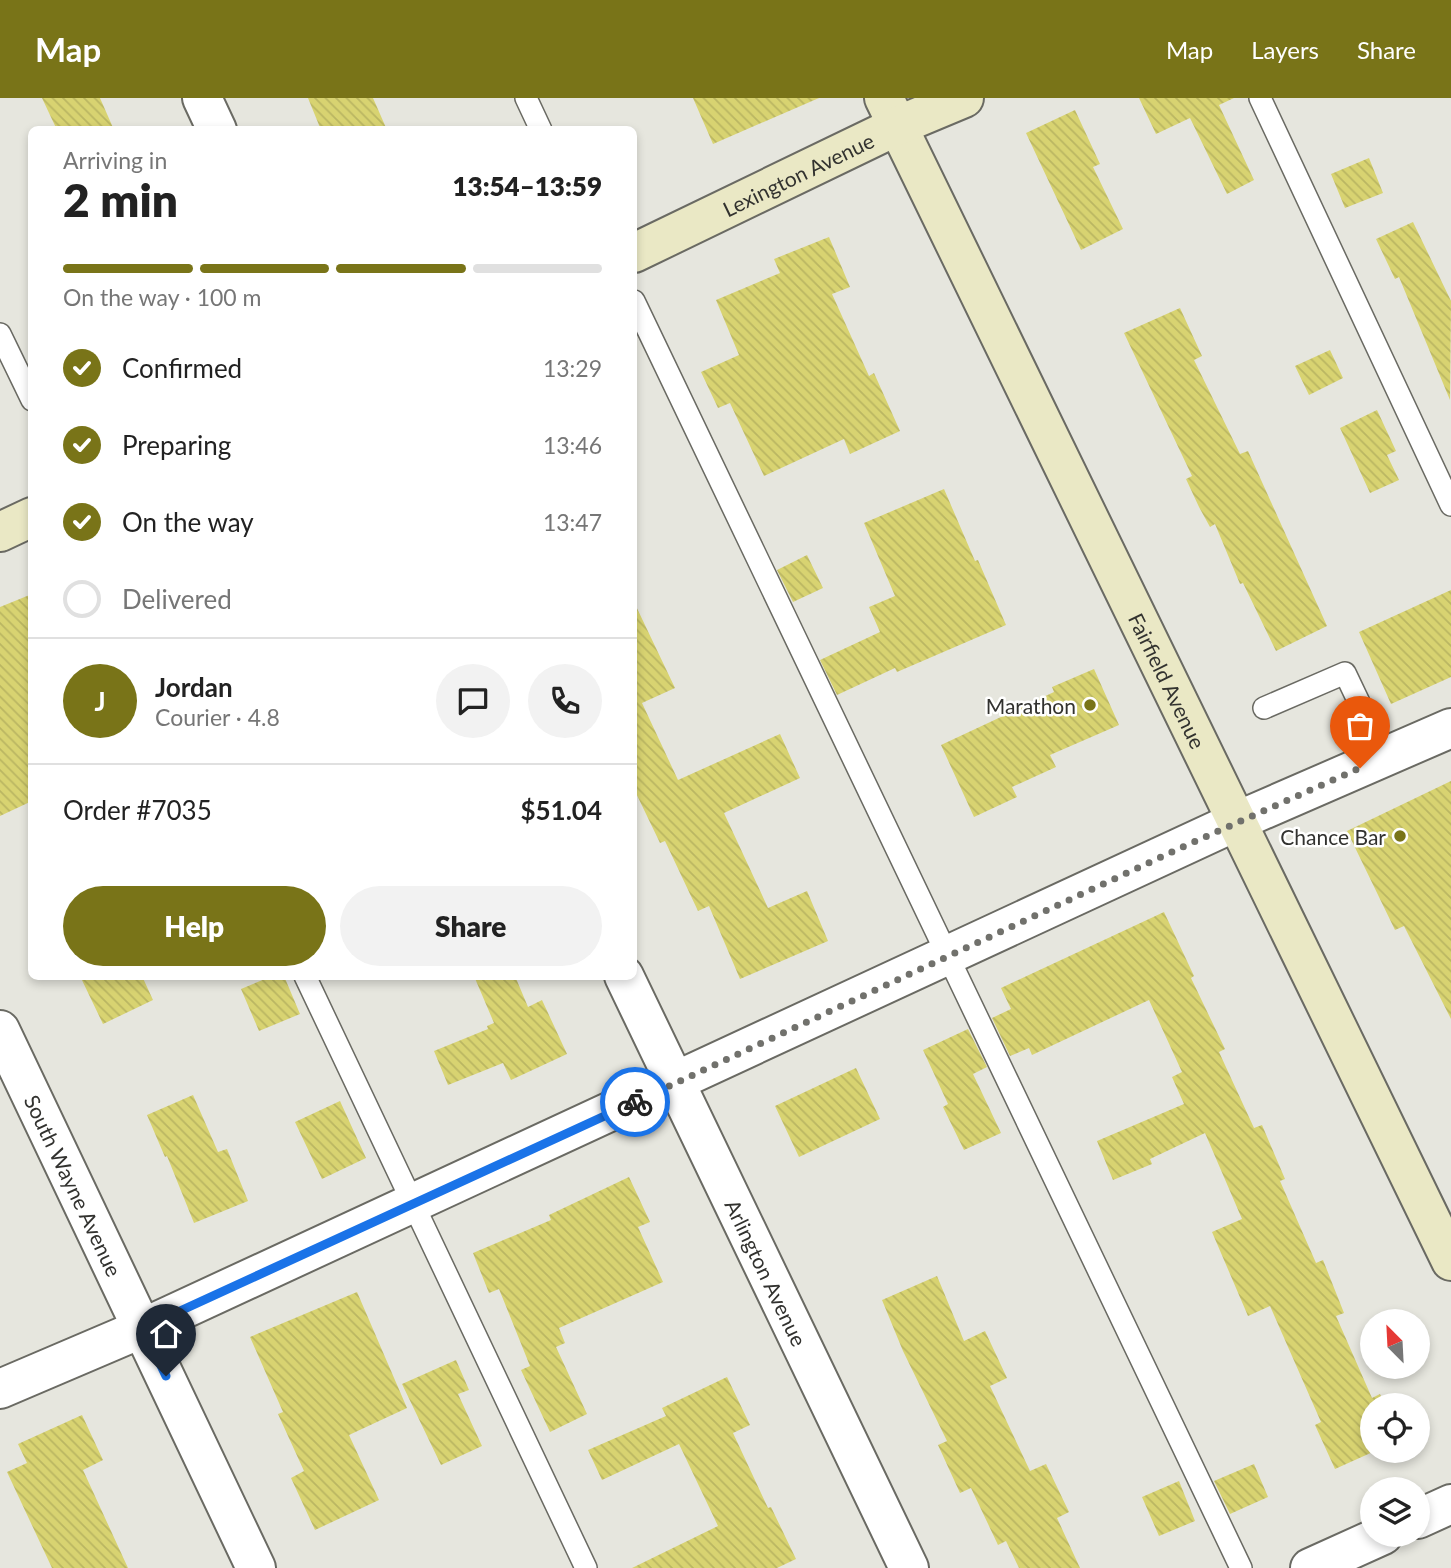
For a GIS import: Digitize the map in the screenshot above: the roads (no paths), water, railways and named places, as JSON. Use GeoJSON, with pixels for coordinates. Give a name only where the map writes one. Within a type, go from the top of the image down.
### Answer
{"type":"FeatureCollection","features":[{"type":"Feature","properties":{"kind":"main road","name":"Lexington Avenue"},"geometry":{"type":"LineString","coordinates":[[637,251],[890,112],[964,98]]}},
{"type":"Feature","properties":{"kind":"main road","name":"Fairfield Avenue"},"geometry":{"type":"LineString","coordinates":[[890,112],[1451,1261]]}},
{"type":"Feature","properties":{"kind":"main road"},"geometry":{"type":"LineString","coordinates":[[0,532],[28,519]]}},
{"type":"Feature","properties":{"kind":"street"},"geometry":{"type":"LineString","coordinates":[[202,98],[215,126]]}},
{"type":"Feature","properties":{"kind":"street"},"geometry":{"type":"LineString","coordinates":[[0,1389],[143,1328],[412,1205],[1235,822],[1451,728]]}},
{"type":"Feature","properties":{"kind":"street","name":"Arlington Avenue"},"geometry":{"type":"LineString","coordinates":[[626,980],[909,1568]]}},
{"type":"Feature","properties":{"kind":"street","name":"South Wayne Avenue"},"geometry":{"type":"LineString","coordinates":[[0,1030],[256,1568]]}},
{"type":"Feature","properties":{"kind":"street"},"geometry":{"type":"LineString","coordinates":[[1430,1514],[1451,1504]]}},
{"type":"Feature","properties":{"kind":"street"},"geometry":{"type":"LineString","coordinates":[[1310,1568],[1360,1545]]}},
{"type":"Feature","properties":{"kind":"lane"},"geometry":{"type":"LineString","coordinates":[[526,98],[539,126]]}},
{"type":"Feature","properties":{"kind":"lane"},"geometry":{"type":"LineString","coordinates":[[1260,98],[1451,505]]}},
{"type":"Feature","properties":{"kind":"lane"},"geometry":{"type":"LineString","coordinates":[[637,307],[1241,1568]]}},
{"type":"Feature","properties":{"kind":"lane"},"geometry":{"type":"LineString","coordinates":[[0,334],[28,392]]}},
{"type":"Feature","properties":{"kind":"lane"},"geometry":{"type":"LineString","coordinates":[[1265,708],[1345,673],[1385,757]]}},
{"type":"Feature","properties":{"kind":"lane"},"geometry":{"type":"LineString","coordinates":[[307,980],[586,1568]]}},
{"type":"Feature","properties":{"kind":"place","name":"Marathon"},"geometry":{"type":"Point","coordinates":[1090,705]}},
{"type":"Feature","properties":{"kind":"place","name":"Chance Bar"},"geometry":{"type":"Point","coordinates":[1400,836]}}]}
